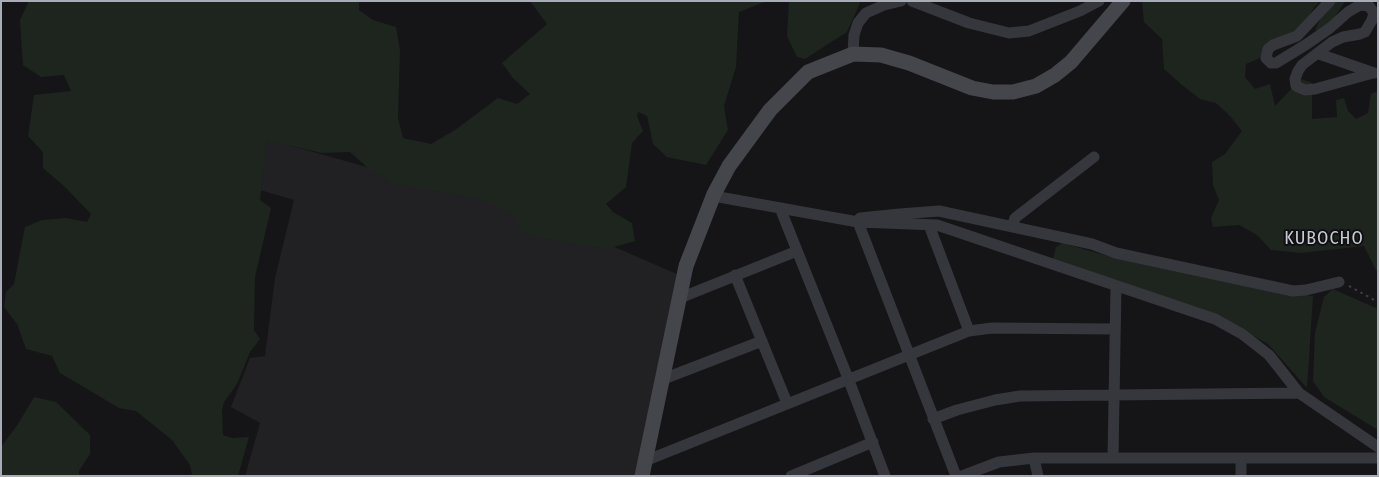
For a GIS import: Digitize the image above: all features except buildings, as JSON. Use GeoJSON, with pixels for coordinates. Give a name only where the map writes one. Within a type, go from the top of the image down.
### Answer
{"type":"FeatureCollection","features":[{"type":"Feature","properties":{"kind":"street"},"geometry":{"type":"LineString","coordinates":[[853,54],[854,34],[866,13],[884,5],[901,1]]}},
{"type":"Feature","properties":{"kind":"street"},"geometry":{"type":"LineString","coordinates":[[912,1],[969,23],[1008,33],[1030,31],[1080,11],[1098,1]]}},
{"type":"Feature","properties":{"kind":"street"},"geometry":{"type":"LineString","coordinates":[[643,469],[686,266],[714,194],[729,166],[770,110],[808,72],[853,54],[881,55],[909,63],[972,88],[992,92],[1013,92],[1036,86],[1055,75],[1071,62],[1123,1]]}},
{"type":"Feature","properties":{"kind":"street"},"geometry":{"type":"LineString","coordinates":[[1330,1],[1297,36],[1273,45],[1268,49],[1266,58],[1271,63],[1276,63],[1308,44],[1348,12],[1360,5],[1369,6],[1374,13],[1365,32],[1343,37],[1332,42],[1319,54],[1302,65],[1295,79],[1296,86],[1306,90],[1375,74]]}},
{"type":"Feature","properties":{"kind":"street"},"geometry":{"type":"LineString","coordinates":[[1319,54],[1375,74]]}},
{"type":"Feature","properties":{"kind":"street"},"geometry":{"type":"LineString","coordinates":[[1012,227],[1015,218],[1094,157]]}},
{"type":"Feature","properties":{"kind":"street"},"geometry":{"type":"LineString","coordinates":[[714,194],[719,197],[858,222],[937,225],[1215,319],[1242,334],[1269,355],[1299,393],[1378,447]]}},
{"type":"Feature","properties":{"kind":"street"},"geometry":{"type":"LineString","coordinates":[[782,208],[782,213],[885,476]]}},
{"type":"Feature","properties":{"kind":"street"},"geometry":{"type":"LineString","coordinates":[[858,222],[860,218],[939,212],[1092,244],[1116,253],[1294,291],[1339,282]]}},
{"type":"Feature","properties":{"kind":"street"},"geometry":{"type":"LineString","coordinates":[[858,222],[956,476]]}},
{"type":"Feature","properties":{"kind":"street"},"geometry":{"type":"LineString","coordinates":[[928,225],[969,330]]}},
{"type":"Feature","properties":{"kind":"street"},"geometry":{"type":"LineString","coordinates":[[679,295],[685,296],[797,250]]}},
{"type":"Feature","properties":{"kind":"street"},"geometry":{"type":"LineString","coordinates":[[735,275],[787,403]]}},
{"type":"Feature","properties":{"kind":"street"},"geometry":{"type":"LineString","coordinates":[[1113,458],[1116,286]]}},
{"type":"Feature","properties":{"kind":"street"},"geometry":{"type":"LineString","coordinates":[[643,469],[787,403],[969,330],[992,328],[1115,329]]}},
{"type":"Feature","properties":{"kind":"street"},"geometry":{"type":"LineString","coordinates":[[662,378],[762,341]]}},
{"type":"Feature","properties":{"kind":"street"},"geometry":{"type":"LineString","coordinates":[[933,419],[995,400],[1020,396],[1299,393]]}},
{"type":"Feature","properties":{"kind":"street"},"geometry":{"type":"LineString","coordinates":[[791,476],[873,442]]}},
{"type":"Feature","properties":{"kind":"street"},"geometry":{"type":"LineString","coordinates":[[1034,458],[1038,476]]}},
{"type":"Feature","properties":{"kind":"street"},"geometry":{"type":"LineString","coordinates":[[962,476],[999,462],[1034,458],[1378,458]]}},
{"type":"Feature","properties":{"kind":"street"},"geometry":{"type":"LineString","coordinates":[[1241,458],[1241,476]]}},
{"type":"Feature","properties":{"kind":"path"},"geometry":{"type":"LineString","coordinates":[[1339,282],[1363,292],[1378,302]]}},
{"type":"Feature","properties":{"kind":"shaded area"},"geometry":{"type":"Polygon","coordinates":[[[29,1],[359,1],[359,10],[373,20],[396,27],[400,50],[398,118],[403,138],[431,144],[455,130],[498,98],[517,104],[530,94],[513,78],[502,63],[547,24],[530,1],[767,1],[739,12],[736,67],[724,106],[728,130],[706,165],[667,157],[653,144],[647,116],[638,112],[637,116],[643,131],[632,143],[626,187],[606,204],[613,212],[632,223],[635,241],[607,249],[537,237],[519,230],[513,213],[468,196],[395,184],[369,169],[350,152],[321,153],[267,140],[260,200],[271,208],[255,277],[254,330],[260,339],[250,352],[237,384],[224,402],[222,411],[223,435],[232,438],[249,437],[238,476],[192,476],[190,465],[172,440],[136,411],[119,408],[60,373],[52,356],[26,349],[17,324],[4,307],[6,292],[14,284],[25,227],[42,220],[66,218],[87,222],[91,214],[43,168],[43,152],[28,136],[34,95],[71,91],[64,75],[41,77],[23,65],[20,20],[29,1]]]}},
{"type":"Feature","properties":{"kind":"shaded area"},"geometry":{"type":"Polygon","coordinates":[[[789,1],[859,1],[860,3],[847,32],[805,59],[797,57],[787,36],[789,1]]]}},
{"type":"Feature","properties":{"kind":"shaded area"},"geometry":{"type":"Polygon","coordinates":[[[1142,1],[1320,1],[1313,9],[1306,23],[1265,50],[1260,58],[1246,64],[1245,77],[1255,89],[1270,84],[1275,106],[1301,79],[1312,83],[1312,119],[1337,117],[1336,100],[1344,98],[1348,111],[1356,119],[1368,113],[1371,94],[1378,91],[1378,274],[1364,246],[1301,253],[1271,250],[1257,235],[1239,225],[1213,227],[1211,218],[1219,200],[1213,185],[1212,162],[1225,154],[1242,131],[1216,103],[1200,99],[1164,69],[1162,39],[1144,22],[1142,1]]]}},
{"type":"Feature","properties":{"kind":"shaded area"},"geometry":{"type":"Polygon","coordinates":[[[1329,1],[1348,1],[1344,3],[1326,30],[1315,30],[1329,1]]]}},
{"type":"Feature","properties":{"kind":"shaded area"},"geometry":{"type":"Polygon","coordinates":[[[267,139],[488,201],[603,242],[677,274],[635,476],[245,476],[260,423],[231,407],[250,358],[265,356],[275,278],[294,200],[260,190],[267,139]]]}},
{"type":"Feature","properties":{"kind":"shaded area"},"geometry":{"type":"Polygon","coordinates":[[[1062,243],[1115,258],[1276,292],[1313,296],[1307,388],[1268,344],[1215,315],[1053,259],[1056,247],[1062,243]]]}},
{"type":"Feature","properties":{"kind":"shaded area"},"geometry":{"type":"Polygon","coordinates":[[[1333,289],[1378,309],[1378,430],[1324,397],[1313,381],[1315,333],[1324,297],[1333,289]]]}},
{"type":"Feature","properties":{"kind":"shaded area"},"geometry":{"type":"Polygon","coordinates":[[[34,397],[56,402],[90,435],[90,454],[79,471],[79,476],[1,476],[1,447],[18,424],[34,397]]]}},
{"type":"Feature","properties":{"kind":"district","name":"KUBOCHO"},"geometry":{"type":"Point","coordinates":[1324,239]}}]}
